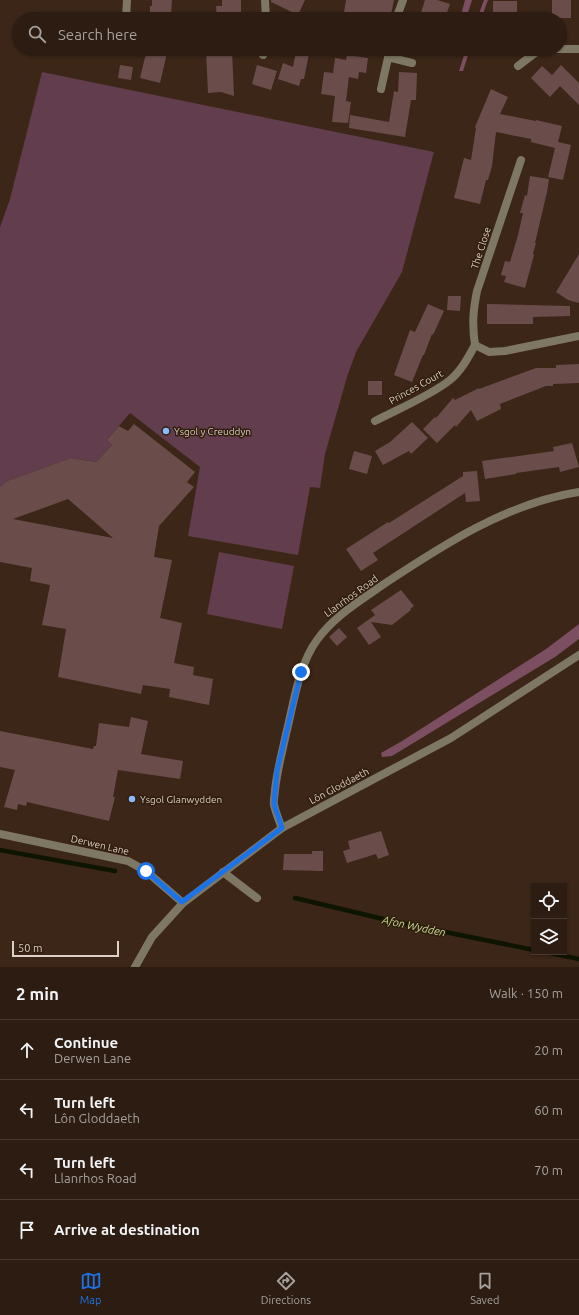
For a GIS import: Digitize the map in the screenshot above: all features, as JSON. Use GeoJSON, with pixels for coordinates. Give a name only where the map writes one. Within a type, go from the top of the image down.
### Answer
{"type":"FeatureCollection","features":[{"type":"Feature","properties":{"kind":"street"},"geometry":{"type":"LineString","coordinates":[[126,12],[127,0]]}},
{"type":"Feature","properties":{"kind":"street"},"geometry":{"type":"LineString","coordinates":[[265,0],[266,12]]}},
{"type":"Feature","properties":{"kind":"street"},"geometry":{"type":"LineString","coordinates":[[398,12],[402,0]]}},
{"type":"Feature","properties":{"kind":"street"},"geometry":{"type":"LineString","coordinates":[[567,49],[579,49]]}},
{"type":"Feature","properties":{"kind":"street"},"geometry":{"type":"LineString","coordinates":[[381,89],[388,56]]}},
{"type":"Feature","properties":{"kind":"street"},"geometry":{"type":"LineString","coordinates":[[396,56],[412,63]]}},
{"type":"Feature","properties":{"kind":"street"},"geometry":{"type":"LineString","coordinates":[[518,66],[531,56]]}},
{"type":"Feature","properties":{"kind":"street","name":"The Close"},"geometry":{"type":"LineString","coordinates":[[476,346],[473,330],[473,312],[478,291],[521,160]]}},
{"type":"Feature","properties":{"kind":"street"},"geometry":{"type":"LineString","coordinates":[[476,346],[489,352],[505,351],[579,336]]}},
{"type":"Feature","properties":{"kind":"street","name":"Princes Court"},"geometry":{"type":"LineString","coordinates":[[375,421],[436,390],[451,379],[464,365],[476,346]]}},
{"type":"Feature","properties":{"kind":"street","name":"Llanrhos Road"},"geometry":{"type":"LineString","coordinates":[[282,828],[274,804],[277,771],[301,672],[316,640],[329,624],[350,607],[415,564],[466,533],[520,508],[564,494],[579,492]]}},
{"type":"Feature","properties":{"kind":"street","name":"Lôn Gloddaeth"},"geometry":{"type":"LineString","coordinates":[[135,967],[152,937],[182,902],[282,828],[450,738],[579,655]]}},
{"type":"Feature","properties":{"kind":"street","name":"Derwen Lane"},"geometry":{"type":"LineString","coordinates":[[0,834],[128,861],[146,871],[182,902]]}},
{"type":"Feature","properties":{"kind":"street"},"geometry":{"type":"LineString","coordinates":[[224,872],[257,898]]}},
{"type":"Feature","properties":{"kind":"shaded area"},"geometry":{"type":"Polygon","coordinates":[[[465,0],[472,0],[468,12],[462,12],[465,0]]]}},
{"type":"Feature","properties":{"kind":"shaded area"},"geometry":{"type":"Polygon","coordinates":[[[484,0],[488,0],[484,12],[480,12],[484,0]]]}},
{"type":"Feature","properties":{"kind":"shaded area"},"geometry":{"type":"Polygon","coordinates":[[[464,56],[468,56],[463,71],[459,71],[464,56]]]}},
{"type":"Feature","properties":{"kind":"shaded area","name":"Ysgol y Creuddyn"},"geometry":{"type":"Polygon","coordinates":[[[42,72],[434,152],[402,272],[356,352],[347,377],[325,454],[320,488],[310,487],[298,555],[188,536],[200,467],[130,413],[107,440],[112,445],[96,462],[71,458],[7,481],[0,487],[0,227],[10,199],[42,72]]]}},
{"type":"Feature","properties":{"kind":"shaded area"},"geometry":{"type":"Polygon","coordinates":[[[219,552],[294,566],[282,629],[207,614],[219,552]]]}},
{"type":"Feature","properties":{"kind":"shaded area"},"geometry":{"type":"Polygon","coordinates":[[[579,624],[579,639],[555,657],[392,756],[382,757],[381,753],[546,649],[579,624]]]}},
{"type":"Feature","properties":{"kind":"building"},"geometry":{"type":"Polygon","coordinates":[[[152,0],[172,0],[171,12],[150,12],[150,6],[152,6],[152,0]]]}},
{"type":"Feature","properties":{"kind":"building"},"geometry":{"type":"Polygon","coordinates":[[[222,0],[241,0],[241,12],[216,12],[216,6],[222,6],[222,0]]]}},
{"type":"Feature","properties":{"kind":"building"},"geometry":{"type":"Polygon","coordinates":[[[271,0],[305,0],[299,12],[292,12],[271,2],[271,0]]]}},
{"type":"Feature","properties":{"kind":"building"},"geometry":{"type":"Polygon","coordinates":[[[346,0],[394,0],[391,12],[344,12],[346,0]]]}},
{"type":"Feature","properties":{"kind":"building"},"geometry":{"type":"Polygon","coordinates":[[[425,0],[437,0],[450,4],[447,12],[421,12],[425,0]]]}},
{"type":"Feature","properties":{"kind":"building"},"geometry":{"type":"Polygon","coordinates":[[[552,0],[571,0],[571,18],[567,18],[567,12],[552,12],[552,0]]]}},
{"type":"Feature","properties":{"kind":"building"},"geometry":{"type":"Polygon","coordinates":[[[493,1],[517,1],[517,12],[493,12],[493,1]]]}},
{"type":"Feature","properties":{"kind":"building"},"geometry":{"type":"Polygon","coordinates":[[[145,56],[166,56],[160,83],[140,78],[145,56]]]}},
{"type":"Feature","properties":{"kind":"building"},"geometry":{"type":"Polygon","coordinates":[[[206,56],[232,56],[234,96],[221,92],[208,93],[206,56]]]}},
{"type":"Feature","properties":{"kind":"building"},"geometry":{"type":"Polygon","coordinates":[[[295,56],[309,56],[304,79],[301,79],[299,86],[278,79],[283,63],[293,67],[295,56]]]}},
{"type":"Feature","properties":{"kind":"building"},"geometry":{"type":"Polygon","coordinates":[[[347,56],[368,58],[366,73],[359,72],[358,79],[349,77],[346,101],[351,102],[348,123],[332,122],[335,96],[321,94],[324,72],[333,73],[335,58],[346,60],[347,56]]]}},
{"type":"Feature","properties":{"kind":"building"},"geometry":{"type":"Polygon","coordinates":[[[120,65],[133,67],[131,80],[118,78],[120,65]]]}},
{"type":"Feature","properties":{"kind":"building"},"geometry":{"type":"Polygon","coordinates":[[[257,65],[277,71],[271,90],[252,84],[257,65]]]}},
{"type":"Feature","properties":{"kind":"building"},"geometry":{"type":"Polygon","coordinates":[[[561,65],[579,83],[579,105],[560,86],[550,97],[531,78],[542,66],[552,75],[561,65]]]}},
{"type":"Feature","properties":{"kind":"building"},"geometry":{"type":"Polygon","coordinates":[[[399,72],[417,73],[416,100],[411,100],[405,137],[349,128],[350,115],[389,122],[394,91],[398,92],[399,72]]]}},
{"type":"Feature","properties":{"kind":"building"},"geometry":{"type":"Polygon","coordinates":[[[491,89],[508,97],[500,114],[562,126],[558,142],[571,145],[563,180],[548,177],[555,148],[531,142],[531,139],[496,132],[492,166],[488,180],[486,180],[480,204],[454,198],[464,158],[471,160],[475,127],[491,89]]]}},
{"type":"Feature","properties":{"kind":"building"},"geometry":{"type":"Polygon","coordinates":[[[530,176],[549,179],[535,243],[534,255],[525,288],[504,282],[506,276],[501,275],[505,261],[510,262],[518,235],[523,213],[520,213],[525,195],[527,196],[530,176]]]}},
{"type":"Feature","properties":{"kind":"building"},"geometry":{"type":"Polygon","coordinates":[[[579,254],[579,303],[568,300],[556,292],[579,254]]]}},
{"type":"Feature","properties":{"kind":"building"},"geometry":{"type":"Polygon","coordinates":[[[448,296],[461,296],[460,311],[447,310],[448,296]]]}},
{"type":"Feature","properties":{"kind":"building"},"geometry":{"type":"Polygon","coordinates":[[[428,304],[444,311],[433,335],[432,334],[412,382],[394,375],[410,330],[415,332],[428,304]]]}},
{"type":"Feature","properties":{"kind":"building"},"geometry":{"type":"Polygon","coordinates":[[[487,304],[570,306],[570,316],[533,317],[533,324],[487,324],[487,304]]]}},
{"type":"Feature","properties":{"kind":"building"},"geometry":{"type":"Polygon","coordinates":[[[579,364],[579,383],[553,384],[553,386],[546,386],[500,404],[501,409],[477,421],[471,410],[456,427],[455,425],[437,443],[423,429],[435,417],[436,418],[453,398],[455,400],[479,388],[536,368],[556,368],[556,365],[579,364]]]}},
{"type":"Feature","properties":{"kind":"building"},"geometry":{"type":"Polygon","coordinates":[[[368,381],[382,381],[382,395],[368,395],[368,381]]]}},
{"type":"Feature","properties":{"kind":"building"},"geometry":{"type":"Polygon","coordinates":[[[412,422],[428,438],[411,454],[409,451],[383,465],[375,451],[390,442],[412,422]]]}},
{"type":"Feature","properties":{"kind":"building"},"geometry":{"type":"Polygon","coordinates":[[[134,424],[195,472],[187,482],[194,487],[159,526],[154,557],[172,560],[160,618],[182,623],[174,663],[194,667],[193,675],[213,679],[209,705],[169,697],[170,689],[143,685],[141,694],[58,677],[66,629],[42,625],[50,585],[30,581],[32,568],[0,562],[0,487],[7,481],[71,458],[96,462],[112,445],[107,440],[119,426],[128,431],[134,424]],[[68,499],[13,519],[113,538],[68,499]]]}},
{"type":"Feature","properties":{"kind":"building"},"geometry":{"type":"Polygon","coordinates":[[[572,443],[579,467],[560,472],[559,467],[485,479],[482,461],[554,451],[553,447],[572,443]]]}},
{"type":"Feature","properties":{"kind":"building"},"geometry":{"type":"Polygon","coordinates":[[[354,451],[372,456],[367,474],[349,469],[354,451]]]}},
{"type":"Feature","properties":{"kind":"building"},"geometry":{"type":"Polygon","coordinates":[[[477,471],[480,501],[466,502],[465,493],[373,553],[378,560],[361,571],[346,549],[463,476],[463,472],[477,471]]]}},
{"type":"Feature","properties":{"kind":"building"},"geometry":{"type":"Polygon","coordinates":[[[401,590],[414,606],[392,625],[371,622],[381,637],[369,645],[357,628],[375,615],[371,610],[401,590]]]}},
{"type":"Feature","properties":{"kind":"building"},"geometry":{"type":"Polygon","coordinates":[[[339,628],[347,637],[337,646],[329,637],[339,628]]]}},
{"type":"Feature","properties":{"kind":"building"},"geometry":{"type":"Polygon","coordinates":[[[131,717],[148,721],[141,754],[183,761],[180,779],[118,770],[113,797],[115,797],[109,821],[27,802],[26,806],[18,804],[17,810],[4,807],[15,770],[0,767],[0,731],[93,749],[94,746],[96,746],[99,723],[129,727],[131,717]]]}},
{"type":"Feature","properties":{"kind":"building"},"geometry":{"type":"Polygon","coordinates":[[[381,831],[389,855],[378,859],[376,854],[347,863],[343,851],[350,849],[348,841],[381,831]]]}},
{"type":"Feature","properties":{"kind":"building"},"geometry":{"type":"Polygon","coordinates":[[[312,851],[323,851],[323,871],[283,870],[284,854],[312,854],[312,851]]]}},
{"type":"Feature","properties":{"kind":"waterway"},"geometry":{"type":"LineString","coordinates":[[0,850],[115,871]]}},
{"type":"Feature","properties":{"kind":"waterway","name":"Afon Wydden"},"geometry":{"type":"LineString","coordinates":[[295,898],[396,922],[531,949]]}},
{"type":"Feature","properties":{"kind":"waterway","name":"Afon Wydden"},"geometry":{"type":"LineString","coordinates":[[560,955],[579,959]]}},
{"type":"Feature","properties":{"kind":"place","name":"Ysgol y Creuddyn"},"geometry":{"type":"Point","coordinates":[166,431]}},
{"type":"Feature","properties":{"kind":"place","name":"Ysgol Glanwydden"},"geometry":{"type":"Point","coordinates":[132,799]}},
{"type":"Feature","properties":{"kind":"route"},"geometry":{"type":"LineString","coordinates":[[146,871],[182,902],[282,828],[274,804],[277,771],[301,672]]}}]}
